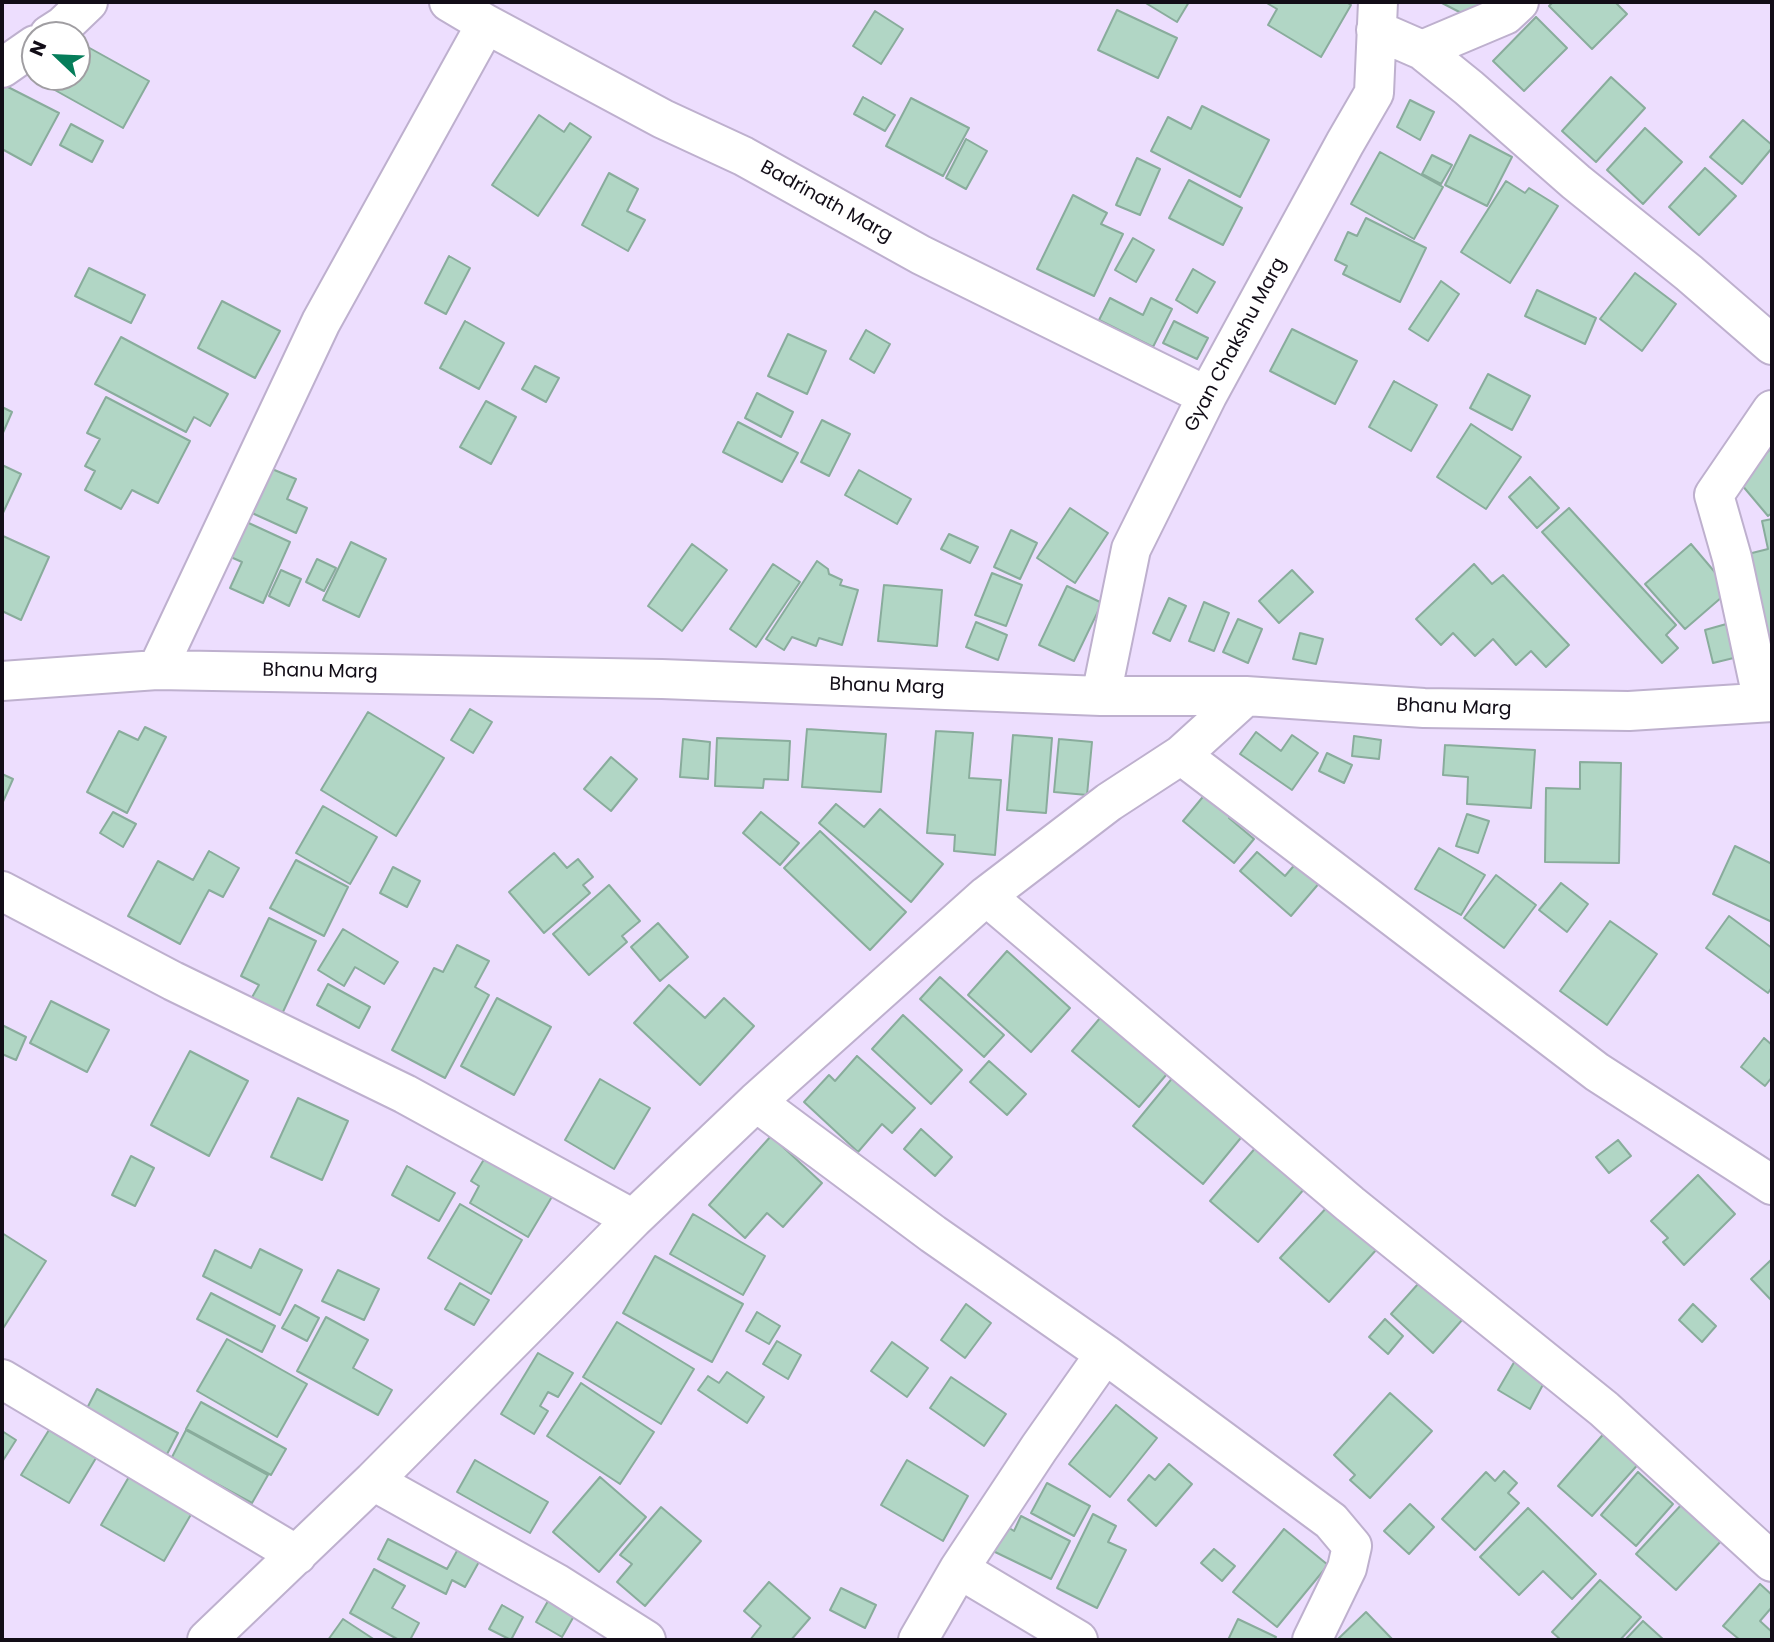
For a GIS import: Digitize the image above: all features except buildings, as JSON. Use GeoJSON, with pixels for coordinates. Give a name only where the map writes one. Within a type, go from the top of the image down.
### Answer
{"type":"FeatureCollection","features":[{"type":"Feature","properties":{"kind":"street"},"geometry":{"type":"LineString","coordinates":[[68,21],[88,2]]}},
{"type":"Feature","properties":{"kind":"street","name":"Badrinath Marg"},"geometry":{"type":"LineString","coordinates":[[449,2],[663,118],[743,156],[921,256],[1207,396]]}},
{"type":"Feature","properties":{"kind":"street"},"geometry":{"type":"LineString","coordinates":[[1422,50],[1505,15],[1519,2]]}},
{"type":"Feature","properties":{"kind":"street"},"geometry":{"type":"LineString","coordinates":[[1377,16],[1469,88],[1576,182],[1689,273],[1772,345]]}},
{"type":"Feature","properties":{"kind":"street","name":"Gyan Chakshu Marg"},"geometry":{"type":"LineString","coordinates":[[1101,696],[1131,550],[1207,396],[1374,93],[1377,16]]}},
{"type":"Feature","properties":{"kind":"street"},"geometry":{"type":"LineString","coordinates":[[157,670],[320,322],[486,24]]}},
{"type":"Feature","properties":{"kind":"street"},"geometry":{"type":"LineString","coordinates":[[2,68],[21,55]]}},
{"type":"Feature","properties":{"kind":"street"},"geometry":{"type":"LineString","coordinates":[[1768,702],[1714,495],[1772,410]]}},
{"type":"Feature","properties":{"kind":"street","name":"Bhanu Marg"},"geometry":{"type":"LineString","coordinates":[[2,681],[157,670],[662,678],[1101,696],[1246,696],[1424,708],[1629,711],[1768,702]]}},
{"type":"Feature","properties":{"kind":"street"},"geometry":{"type":"LineString","coordinates":[[207,1640],[298,1555],[633,1219],[756,1102],[986,897],[1109,802],[1181,755],[1246,696]]}},
{"type":"Feature","properties":{"kind":"street"},"geometry":{"type":"LineString","coordinates":[[1181,755],[1597,1072],[1772,1185]]}},
{"type":"Feature","properties":{"kind":"street"},"geometry":{"type":"LineString","coordinates":[[2,891],[173,981],[405,1094],[633,1219]]}},
{"type":"Feature","properties":{"kind":"street"},"geometry":{"type":"LineString","coordinates":[[986,897],[1350,1204],[1604,1409],[1772,1562]]}},
{"type":"Feature","properties":{"kind":"street"},"geometry":{"type":"LineString","coordinates":[[756,1102],[933,1234],[1105,1354],[1331,1521],[1352,1546],[1347,1568],[1312,1640]]}},
{"type":"Feature","properties":{"kind":"street"},"geometry":{"type":"LineString","coordinates":[[918,1640],[959,1569],[1105,1354]]}},
{"type":"Feature","properties":{"kind":"street"},"geometry":{"type":"LineString","coordinates":[[2,1379],[298,1555]]}},
{"type":"Feature","properties":{"kind":"street"},"geometry":{"type":"LineString","coordinates":[[373,1481],[556,1583],[646,1640]]}},
{"type":"Feature","properties":{"kind":"street"},"geometry":{"type":"LineString","coordinates":[[959,1569],[1078,1640]]}}]}
